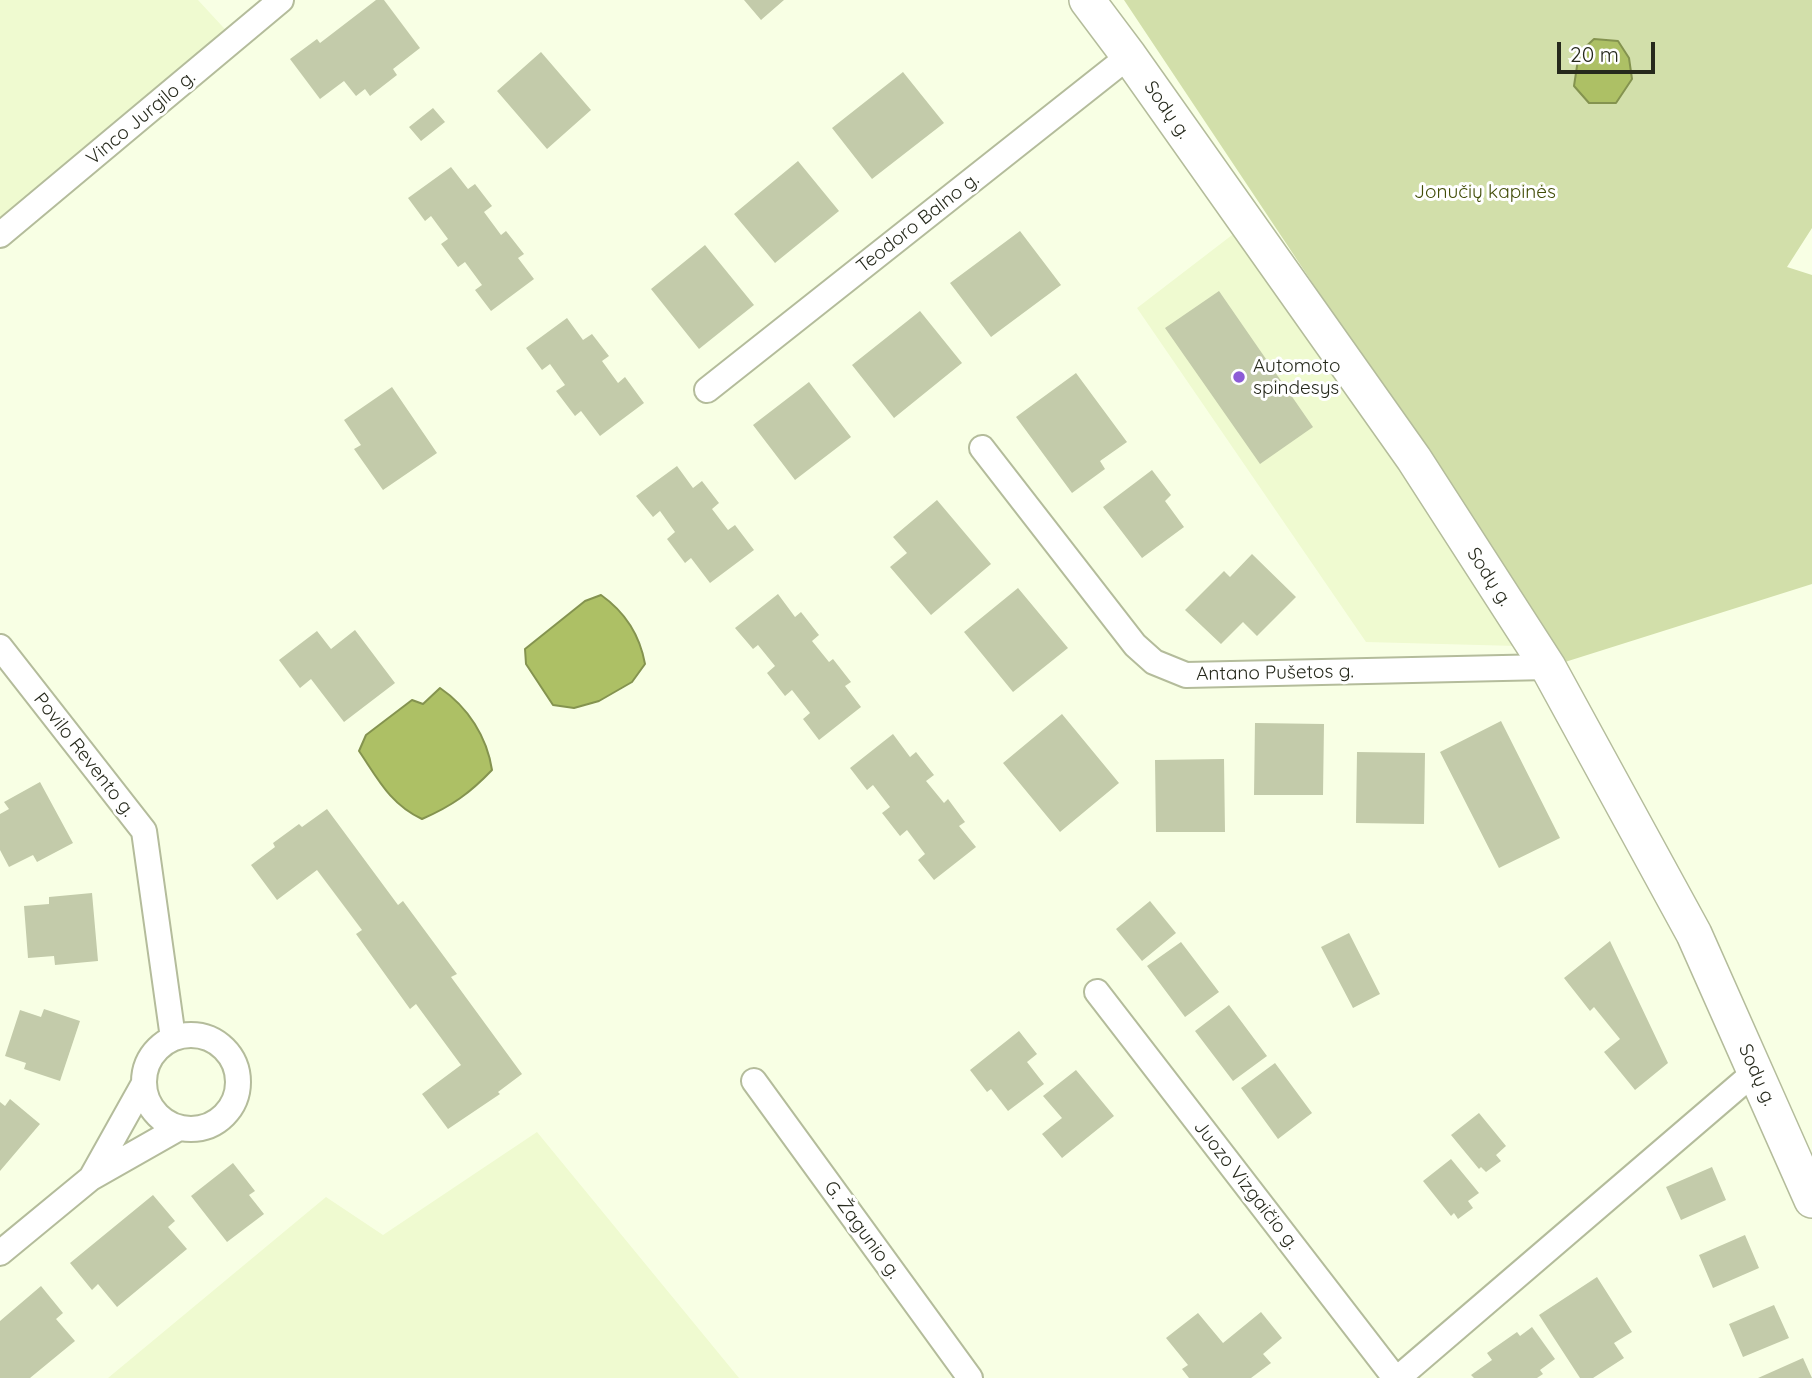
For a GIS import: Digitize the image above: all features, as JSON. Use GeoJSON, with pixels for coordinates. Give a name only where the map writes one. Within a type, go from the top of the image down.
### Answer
{"type":"FeatureCollection","features":[{"type":"Feature","properties":{"kind":"main road","name":"Sodų g."},"geometry":{"type":"LineString","coordinates":[[1087,0],[1414,459],[1548,667],[1694,934],[1812,1200]]}},
{"type":"Feature","properties":{"kind":"street","name":"Vinco Jurgilo g."},"geometry":{"type":"LineString","coordinates":[[0,235],[281,0]]}},
{"type":"Feature","properties":{"kind":"street","name":"Teodoro Balno g."},"geometry":{"type":"LineString","coordinates":[[707,390],[1129,56]]}},
{"type":"Feature","properties":{"kind":"street","name":"Antano Pušetos g."},"geometry":{"type":"LineString","coordinates":[[982,448],[1135,645],[1154,662],[1186,675],[1548,667]]}},
{"type":"Feature","properties":{"kind":"street","name":"Povilo Revento g."},"geometry":{"type":"LineString","coordinates":[[0,647],[144,831],[173,1038]]}},
{"type":"Feature","properties":{"kind":"street","name":"Juozo Vizgaičio g."},"geometry":{"type":"LineString","coordinates":[[1097,992],[1397,1378],[1756,1071]]}},
{"type":"Feature","properties":{"kind":"street"},"geometry":{"type":"LineString","coordinates":[[91,1178],[143,1085],[145,1070],[160,1045],[188,1034],[202,1035],[227,1052],[235,1064],[238,1079],[237,1093],[231,1107],[209,1126],[194,1129],[179,1128],[166,1122],[147,1100],[143,1085]]}},
{"type":"Feature","properties":{"kind":"street","name":"G. Žagunio g."},"geometry":{"type":"LineString","coordinates":[[754,1082],[970,1378]]}},
{"type":"Feature","properties":{"kind":"street"},"geometry":{"type":"LineString","coordinates":[[0,1253],[91,1178],[179,1128]]}},
{"type":"Feature","properties":{"kind":"shaded area"},"geometry":{"type":"Polygon","coordinates":[[[0,0],[198,0],[234,39],[10,227],[0,216],[0,0]]]}},
{"type":"Feature","properties":{"kind":"shaded area"},"geometry":{"type":"Polygon","coordinates":[[[1594,39],[1618,41],[1629,58],[1632,79],[1616,103],[1589,103],[1574,86],[1579,53],[1594,39]]]}},
{"type":"Feature","properties":{"kind":"shaded area"},"geometry":{"type":"Polygon","coordinates":[[[1236,232],[1387,446],[1517,646],[1366,642],[1137,308],[1236,232]]]}},
{"type":"Feature","properties":{"kind":"shaded area"},"geometry":{"type":"Polygon","coordinates":[[[601,595],[630,625],[645,664],[632,682],[599,701],[574,708],[553,705],[526,664],[525,649],[585,601],[601,595]]]}},
{"type":"Feature","properties":{"kind":"shaded area"},"geometry":{"type":"Polygon","coordinates":[[[440,688],[459,704],[475,724],[486,746],[492,770],[460,798],[422,819],[393,798],[359,751],[366,735],[412,700],[423,704],[440,688]]]}},
{"type":"Feature","properties":{"kind":"shaded area"},"geometry":{"type":"Polygon","coordinates":[[[537,1132],[739,1378],[108,1378],[326,1197],[383,1235],[537,1132]]]}},
{"type":"Feature","properties":{"kind":"green space","name":"Jonučių kapinės"},"geometry":{"type":"Polygon","coordinates":[[[1124,0],[1812,0],[1812,228],[1787,267],[1812,275],[1812,584],[1565,662],[1124,0]]]}},
{"type":"Feature","properties":{"kind":"building"},"geometry":{"type":"Polygon","coordinates":[[[376,0],[384,0],[420,48],[393,69],[397,75],[370,96],[365,89],[356,96],[344,81],[320,99],[290,59],[317,39],[320,43],[376,0]]]}},
{"type":"Feature","properties":{"kind":"building"},"geometry":{"type":"Polygon","coordinates":[[[744,0],[784,0],[761,20],[744,0]]]}},
{"type":"Feature","properties":{"kind":"building"},"geometry":{"type":"Polygon","coordinates":[[[541,52],[591,110],[547,149],[497,91],[541,52]]]}},
{"type":"Feature","properties":{"kind":"building"},"geometry":{"type":"Polygon","coordinates":[[[903,72],[944,123],[872,179],[832,128],[903,72]]]}},
{"type":"Feature","properties":{"kind":"building"},"geometry":{"type":"Polygon","coordinates":[[[433,108],[445,122],[421,141],[409,127],[433,108]]]}},
{"type":"Feature","properties":{"kind":"building"},"geometry":{"type":"Polygon","coordinates":[[[798,161],[839,211],[775,263],[734,214],[798,161]]]}},
{"type":"Feature","properties":{"kind":"building"},"geometry":{"type":"Polygon","coordinates":[[[451,167],[468,189],[475,184],[492,206],[484,212],[501,235],[506,231],[524,254],[518,258],[534,279],[491,311],[475,290],[482,285],[465,262],[458,267],[441,244],[448,239],[431,216],[425,221],[408,198],[451,167]]]}},
{"type":"Feature","properties":{"kind":"building"},"geometry":{"type":"Polygon","coordinates":[[[1020,231],[1061,285],[991,337],[950,283],[1020,231]]]}},
{"type":"Feature","properties":{"kind":"building"},"geometry":{"type":"Polygon","coordinates":[[[705,245],[754,305],[699,349],[651,289],[705,245]]]}},
{"type":"Feature","properties":{"kind":"building","name":"Automoto spindesys"},"geometry":{"type":"Polygon","coordinates":[[[1219,291],[1313,427],[1260,464],[1165,328],[1219,291]]]}},
{"type":"Feature","properties":{"kind":"building"},"geometry":{"type":"Polygon","coordinates":[[[920,311],[962,363],[894,418],[852,365],[920,311]]]}},
{"type":"Feature","properties":{"kind":"building"},"geometry":{"type":"Polygon","coordinates":[[[567,318],[583,340],[592,334],[609,356],[602,361],[618,383],[625,377],[644,403],[600,436],[581,411],[575,416],[556,391],[565,385],[550,364],[542,370],[526,348],[567,318]]]}},
{"type":"Feature","properties":{"kind":"building"},"geometry":{"type":"Polygon","coordinates":[[[1076,373],[1127,442],[1100,461],[1105,469],[1072,493],[1016,417],[1076,373]]]}},
{"type":"Feature","properties":{"kind":"building"},"geometry":{"type":"Polygon","coordinates":[[[809,382],[851,437],[795,480],[753,425],[809,382]]]}},
{"type":"Feature","properties":{"kind":"building"},"geometry":{"type":"Polygon","coordinates":[[[392,387],[437,453],[383,490],[354,449],[361,445],[344,420],[392,387]]]}},
{"type":"Feature","properties":{"kind":"building"},"geometry":{"type":"Polygon","coordinates":[[[677,466],[693,488],[702,481],[719,503],[712,509],[728,530],[735,525],[754,550],[710,583],[691,558],[685,563],[667,539],[675,532],[660,511],[653,517],[636,496],[677,466]]]}},
{"type":"Feature","properties":{"kind":"building"},"geometry":{"type":"Polygon","coordinates":[[[1152,470],[1171,495],[1165,501],[1184,527],[1142,558],[1103,507],[1152,470]]]}},
{"type":"Feature","properties":{"kind":"building"},"geometry":{"type":"Polygon","coordinates":[[[937,500],[991,564],[931,615],[890,567],[907,553],[893,537],[937,500]]]}},
{"type":"Feature","properties":{"kind":"building"},"geometry":{"type":"Polygon","coordinates":[[[1252,554],[1296,597],[1257,636],[1243,622],[1221,644],[1185,610],[1224,571],[1230,577],[1252,554]]]}},
{"type":"Feature","properties":{"kind":"building"},"geometry":{"type":"Polygon","coordinates":[[[1018,588],[1068,648],[1013,692],[964,632],[1018,588]]]}},
{"type":"Feature","properties":{"kind":"building"},"geometry":{"type":"Polygon","coordinates":[[[778,594],[795,617],[801,612],[819,635],[812,641],[829,662],[833,659],[851,682],[845,686],[861,707],[819,740],[803,719],[810,713],[792,690],[785,696],[767,673],[775,666],[758,645],[753,649],[735,628],[778,594]]]}},
{"type":"Feature","properties":{"kind":"building"},"geometry":{"type":"Polygon","coordinates":[[[355,630],[395,683],[344,722],[311,679],[300,688],[279,660],[317,631],[331,649],[355,630]]]}},
{"type":"Feature","properties":{"kind":"building"},"geometry":{"type":"Polygon","coordinates":[[[1062,714],[1119,783],[1060,832],[1003,763],[1062,714]]]}},
{"type":"Feature","properties":{"kind":"building"},"geometry":{"type":"Polygon","coordinates":[[[1501,721],[1560,838],[1499,868],[1440,752],[1501,721]]]}},
{"type":"Feature","properties":{"kind":"building"},"geometry":{"type":"Polygon","coordinates":[[[1255,723],[1324,724],[1323,795],[1254,795],[1255,723]]]}},
{"type":"Feature","properties":{"kind":"building"},"geometry":{"type":"Polygon","coordinates":[[[893,734],[910,757],[916,752],[934,775],[926,781],[944,803],[948,799],[965,822],[959,826],[976,847],[934,880],[918,860],[925,854],[907,830],[900,836],[882,813],[890,807],[873,785],[867,790],[850,768],[893,734]]]}},
{"type":"Feature","properties":{"kind":"building"},"geometry":{"type":"Polygon","coordinates":[[[1357,752],[1425,753],[1424,824],[1356,823],[1357,752]]]}},
{"type":"Feature","properties":{"kind":"building"},"geometry":{"type":"Polygon","coordinates":[[[1224,759],[1225,832],[1156,832],[1155,760],[1224,759]]]}},
{"type":"Feature","properties":{"kind":"building"},"geometry":{"type":"Polygon","coordinates":[[[40,782],[73,843],[37,862],[33,855],[9,867],[0,850],[0,814],[9,809],[4,802],[40,782]]]}},
{"type":"Feature","properties":{"kind":"building"},"geometry":{"type":"Polygon","coordinates":[[[327,809],[398,905],[403,901],[457,974],[451,977],[522,1074],[498,1092],[500,1094],[448,1129],[422,1094],[461,1065],[416,1004],[410,1009],[356,934],[362,930],[317,870],[277,900],[251,865],[275,847],[273,843],[299,824],[302,827],[327,809]]]}},
{"type":"Feature","properties":{"kind":"building"},"geometry":{"type":"Polygon","coordinates":[[[92,893],[98,961],[55,965],[54,956],[28,958],[24,906],[49,904],[49,897],[92,893]]]}},
{"type":"Feature","properties":{"kind":"building"},"geometry":{"type":"Polygon","coordinates":[[[1150,901],[1176,933],[1142,961],[1116,929],[1150,901]]]}},
{"type":"Feature","properties":{"kind":"building"},"geometry":{"type":"Polygon","coordinates":[[[1349,933],[1380,994],[1353,1008],[1321,947],[1349,933]]]}},
{"type":"Feature","properties":{"kind":"building"},"geometry":{"type":"Polygon","coordinates":[[[1610,941],[1668,1063],[1635,1090],[1604,1052],[1620,1039],[1594,1007],[1590,1011],[1564,978],[1610,941]]]}},
{"type":"Feature","properties":{"kind":"building"},"geometry":{"type":"Polygon","coordinates":[[[1181,942],[1219,992],[1185,1017],[1147,966],[1181,942]]]}},
{"type":"Feature","properties":{"kind":"building"},"geometry":{"type":"Polygon","coordinates":[[[1229,1005],[1267,1056],[1233,1081],[1195,1031],[1229,1005]]]}},
{"type":"Feature","properties":{"kind":"building"},"geometry":{"type":"Polygon","coordinates":[[[44,1009],[80,1021],[60,1081],[24,1069],[26,1063],[5,1056],[20,1010],[41,1017],[44,1009]]]}},
{"type":"Feature","properties":{"kind":"building"},"geometry":{"type":"Polygon","coordinates":[[[1019,1031],[1037,1054],[1027,1062],[1044,1084],[1008,1111],[991,1089],[987,1092],[970,1070],[1019,1031]]]}},
{"type":"Feature","properties":{"kind":"building"},"geometry":{"type":"Polygon","coordinates":[[[1275,1063],[1312,1113],[1278,1139],[1241,1088],[1275,1063]]]}},
{"type":"Feature","properties":{"kind":"building"},"geometry":{"type":"Polygon","coordinates":[[[1076,1070],[1114,1116],[1062,1158],[1042,1134],[1062,1118],[1043,1096],[1076,1070]]]}},
{"type":"Feature","properties":{"kind":"building"},"geometry":{"type":"Polygon","coordinates":[[[10,1099],[40,1124],[0,1171],[0,1102],[5,1106],[10,1099]]]}},
{"type":"Feature","properties":{"kind":"building"},"geometry":{"type":"Polygon","coordinates":[[[1479,1113],[1506,1146],[1496,1155],[1501,1161],[1486,1172],[1481,1167],[1479,1169],[1451,1135],[1479,1113]]]}},
{"type":"Feature","properties":{"kind":"building"},"geometry":{"type":"Polygon","coordinates":[[[1451,1159],[1479,1193],[1468,1201],[1473,1208],[1458,1219],[1454,1213],[1451,1216],[1423,1181],[1451,1159]]]}},
{"type":"Feature","properties":{"kind":"building"},"geometry":{"type":"Polygon","coordinates":[[[233,1163],[255,1191],[249,1195],[264,1214],[227,1242],[191,1196],[233,1163]]]}},
{"type":"Feature","properties":{"kind":"building"},"geometry":{"type":"Polygon","coordinates":[[[1712,1167],[1726,1200],[1681,1220],[1666,1187],[1712,1167]]]}},
{"type":"Feature","properties":{"kind":"building"},"geometry":{"type":"Polygon","coordinates":[[[153,1195],[175,1221],[168,1227],[187,1249],[117,1307],[98,1284],[92,1290],[70,1263],[153,1195]]]}},
{"type":"Feature","properties":{"kind":"building"},"geometry":{"type":"Polygon","coordinates":[[[1745,1235],[1759,1268],[1713,1288],[1699,1255],[1745,1235]]]}},
{"type":"Feature","properties":{"kind":"building"},"geometry":{"type":"Polygon","coordinates":[[[1597,1277],[1632,1332],[1614,1343],[1624,1358],[1593,1378],[1580,1378],[1539,1315],[1597,1277]]]}},
{"type":"Feature","properties":{"kind":"building"},"geometry":{"type":"Polygon","coordinates":[[[41,1286],[63,1313],[56,1319],[75,1341],[30,1378],[0,1378],[0,1321],[41,1286]]]}},
{"type":"Feature","properties":{"kind":"building"},"geometry":{"type":"Polygon","coordinates":[[[1774,1305],[1789,1338],[1743,1357],[1729,1324],[1774,1305]]]}},
{"type":"Feature","properties":{"kind":"building"},"geometry":{"type":"Polygon","coordinates":[[[1261,1312],[1282,1338],[1263,1354],[1271,1363],[1251,1378],[1189,1378],[1182,1369],[1188,1365],[1166,1338],[1198,1313],[1223,1343],[1261,1312]]]}},
{"type":"Feature","properties":{"kind":"building"},"geometry":{"type":"Polygon","coordinates":[[[1532,1327],[1555,1359],[1540,1370],[1543,1374],[1537,1378],[1474,1378],[1471,1375],[1492,1360],[1487,1353],[1517,1332],[1520,1336],[1532,1327]]]}},
{"type":"Feature","properties":{"kind":"building"},"geometry":{"type":"Polygon","coordinates":[[[1803,1358],[1812,1378],[1758,1378],[1803,1358]]]}},
{"type":"Feature","properties":{"kind":"place","name":"Automoto spindesys"},"geometry":{"type":"Point","coordinates":[1239,377]}}]}
